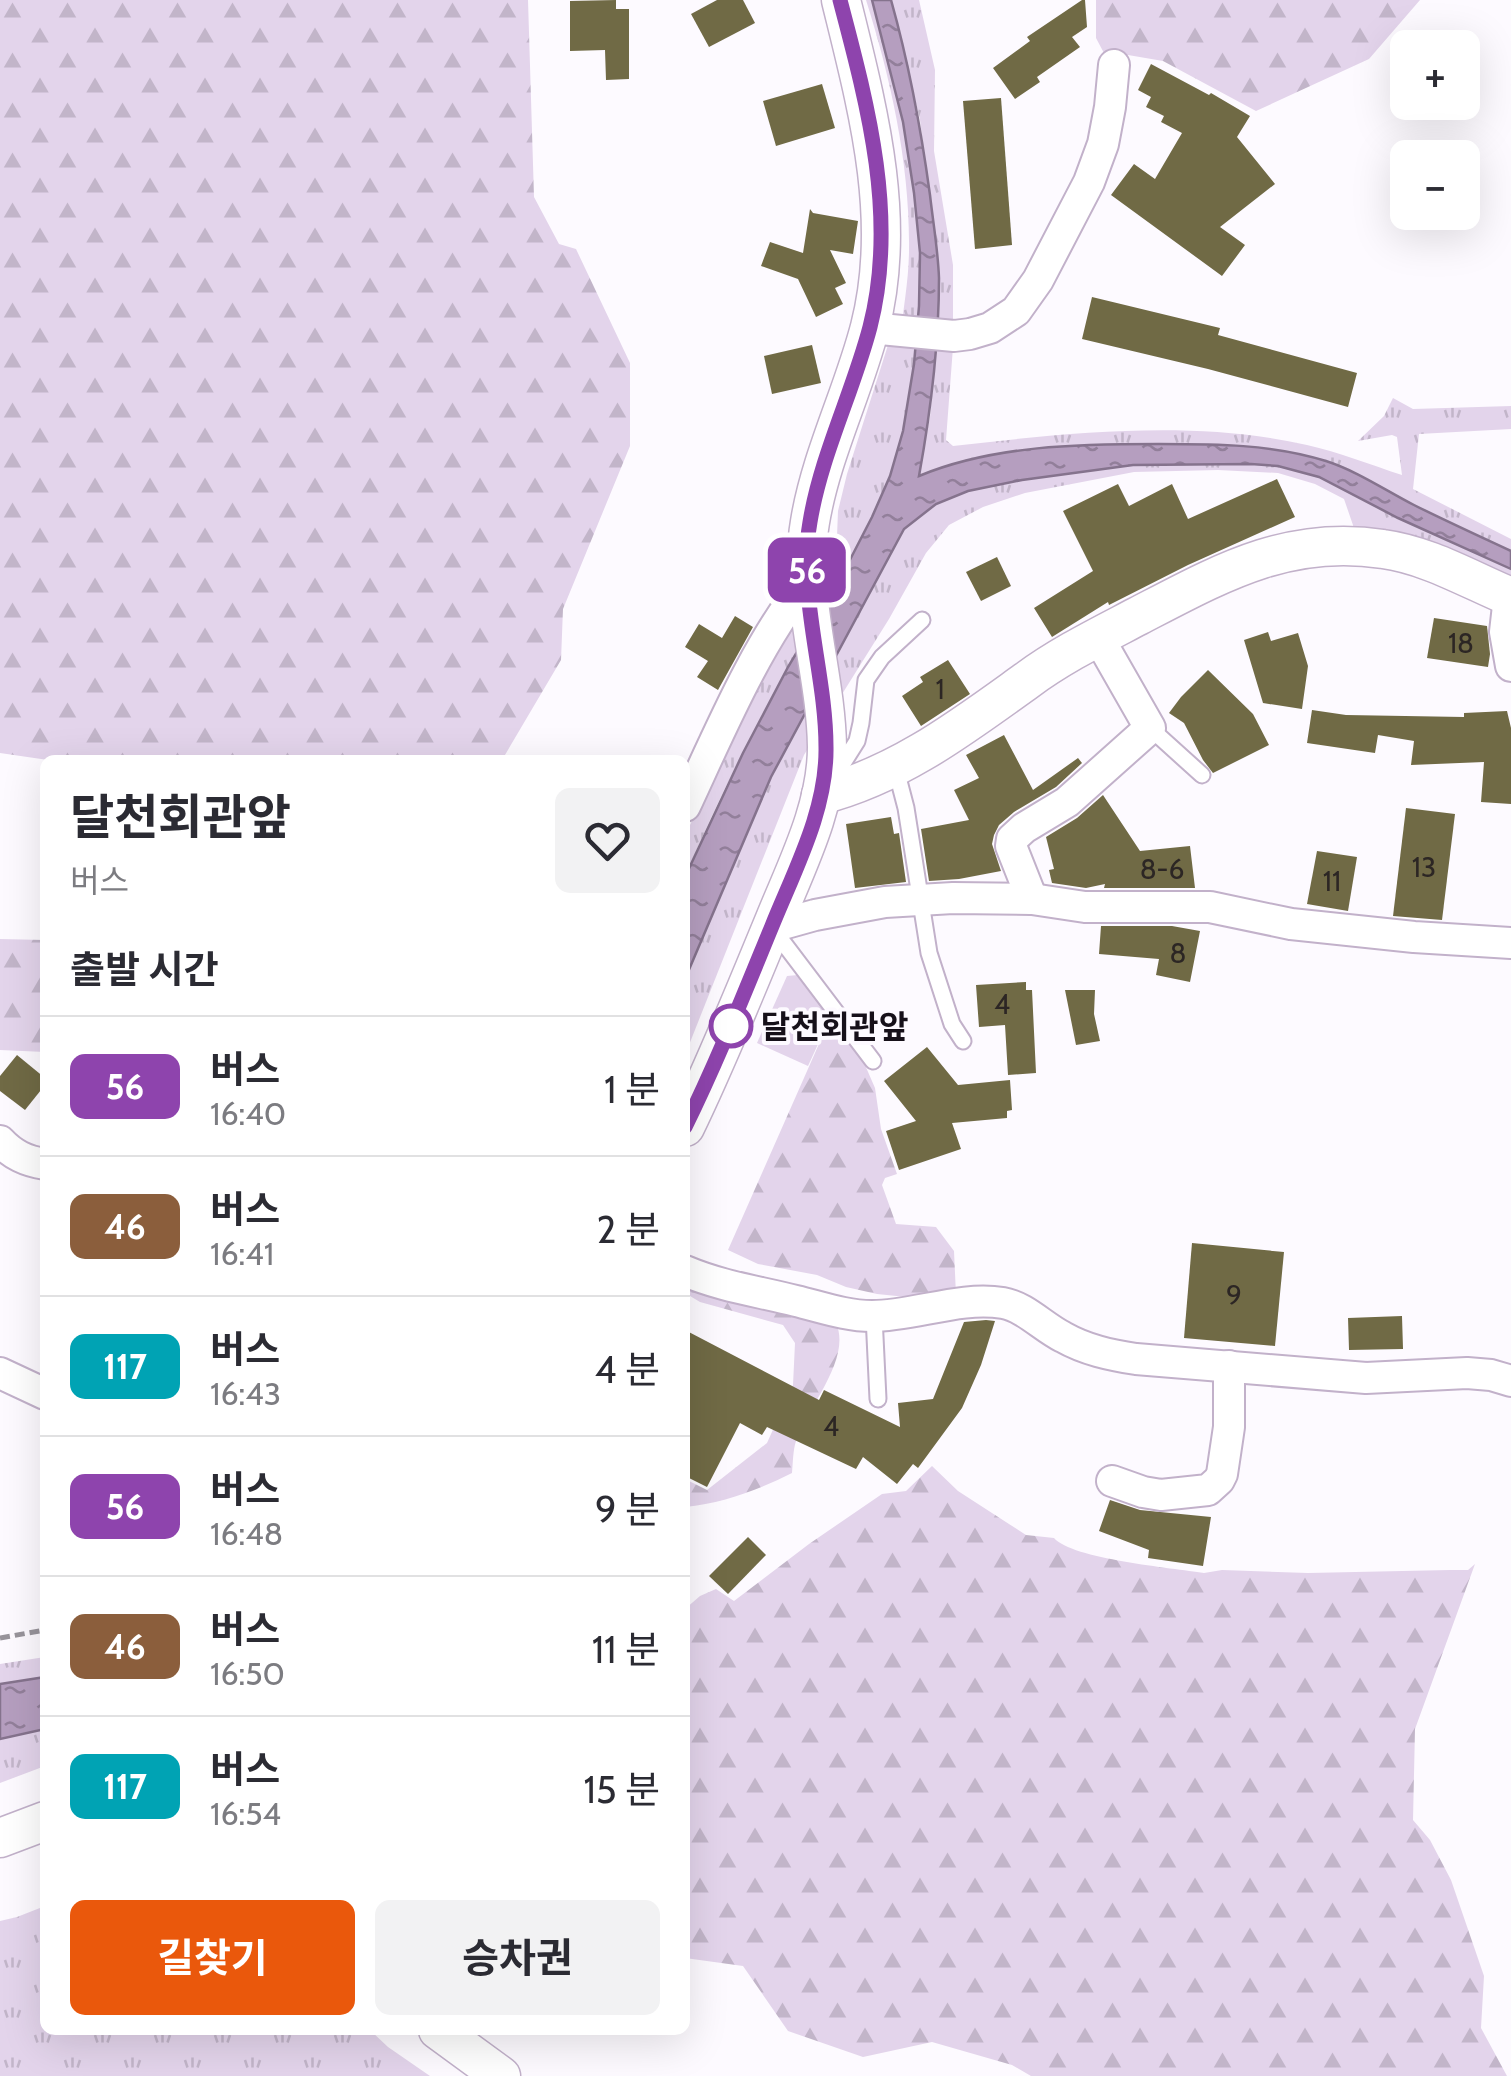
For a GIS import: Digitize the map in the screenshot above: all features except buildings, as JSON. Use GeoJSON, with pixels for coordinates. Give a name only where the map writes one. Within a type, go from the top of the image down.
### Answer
{"type":"FeatureCollection","features":[{"type":"Feature","properties":{"kind":"street"},"geometry":{"type":"LineString","coordinates":[[690,1116],[772,927],[822,795],[825,726],[806,550],[817,488],[883,330],[878,294],[883,240],[876,157],[840,0]]}},
{"type":"Feature","properties":{"kind":"street"},"geometry":{"type":"LineString","coordinates":[[883,330],[970,334],[1016,311],[1038,280],[1089,182],[1103,144],[1114,64]]}},
{"type":"Feature","properties":{"kind":"street"},"geometry":{"type":"LineString","coordinates":[[822,795],[892,768],[948,738],[1050,664],[1220,573],[1261,557],[1309,548],[1385,549],[1449,570],[1510,597],[1505,632],[1511,666]]}},
{"type":"Feature","properties":{"kind":"street"},"geometry":{"type":"LineString","coordinates":[[690,796],[776,625],[790,601],[809,587]]}},
{"type":"Feature","properties":{"kind":"street"},"geometry":{"type":"LineString","coordinates":[[1032,899],[1011,846],[1012,839],[1067,802],[1150,728],[1098,636]]}},
{"type":"Feature","properties":{"kind":"street"},"geometry":{"type":"LineString","coordinates":[[772,927],[884,902],[1032,899],[1085,907],[1210,907],[1290,924],[1511,943]]}},
{"type":"Feature","properties":{"kind":"street"},"geometry":{"type":"LineString","coordinates":[[0,1141],[14,1154],[40,1163]]}},
{"type":"Feature","properties":{"kind":"street"},"geometry":{"type":"LineString","coordinates":[[690,1273],[745,1292],[848,1314],[874,1316],[962,1304],[1004,1304],[1060,1336],[1103,1354],[1136,1359],[1366,1378],[1467,1373],[1511,1381]]}},
{"type":"Feature","properties":{"kind":"street"},"geometry":{"type":"LineString","coordinates":[[1112,1481],[1151,1494],[1208,1490],[1213,1486],[1222,1474],[1229,1426],[1229,1366]]}},
{"type":"Feature","properties":{"kind":"street"},"geometry":{"type":"LineString","coordinates":[[0,1372],[40,1392]]}},
{"type":"Feature","properties":{"kind":"street"},"geometry":{"type":"LineString","coordinates":[[0,1838],[40,1822]]}},
{"type":"Feature","properties":{"kind":"street"},"geometry":{"type":"LineString","coordinates":[[445,2035],[501,2076]]}},
{"type":"Feature","properties":{"kind":"lane"},"geometry":{"type":"LineString","coordinates":[[822,795],[857,741],[866,680],[882,657],[922,620]]}},
{"type":"Feature","properties":{"kind":"lane"},"geometry":{"type":"LineString","coordinates":[[1150,728],[1202,776]]}},
{"type":"Feature","properties":{"kind":"lane"},"geometry":{"type":"LineString","coordinates":[[892,768],[906,808],[928,953],[952,1024],[963,1041]]}},
{"type":"Feature","properties":{"kind":"lane"},"geometry":{"type":"LineString","coordinates":[[772,927],[873,1062]]}},
{"type":"Feature","properties":{"kind":"lane"},"geometry":{"type":"LineString","coordinates":[[874,1316],[878,1398]]}},
{"type":"Feature","properties":{"kind":"path"},"geometry":{"type":"LineString","coordinates":[[0,1638],[40,1631]]}},
{"type":"Feature","properties":{"kind":"green space"},"geometry":{"type":"Polygon","coordinates":[[[0,0],[528,0],[534,197],[559,244],[576,249],[630,363],[630,446],[563,609],[561,660],[505,755],[40,755],[40,759],[0,753],[0,0]]]}},
{"type":"Feature","properties":{"kind":"green space"},"geometry":{"type":"Polygon","coordinates":[[[866,0],[872,0],[897,94],[918,221],[918,322],[904,423],[879,503],[747,744],[690,866],[690,825],[785,633],[836,562],[838,511],[847,474],[888,345],[900,340],[909,260],[908,217],[902,154],[866,0]]]}},
{"type":"Feature","properties":{"kind":"green space"},"geometry":{"type":"Polygon","coordinates":[[[891,0],[919,0],[935,70],[934,151],[953,265],[953,347],[946,440],[953,446],[1085,433],[1220,432],[1307,445],[1402,475],[1397,437],[1358,441],[1384,416],[1393,398],[1413,409],[1511,406],[1511,429],[1419,434],[1413,489],[1511,539],[1511,551],[1337,465],[1264,448],[1159,444],[1036,448],[976,458],[918,477],[930,417],[939,275],[920,120],[891,0]]]}},
{"type":"Feature","properties":{"kind":"green space"},"geometry":{"type":"Polygon","coordinates":[[[1096,0],[1420,0],[1390,30],[1369,59],[1256,111],[1163,61],[1105,55],[1096,38],[1096,0]]]}},
{"type":"Feature","properties":{"kind":"green space"},"geometry":{"type":"Polygon","coordinates":[[[1251,464],[1278,466],[1319,477],[1511,569],[1511,580],[1354,528],[1344,499],[1315,484],[1278,473],[1134,472],[1025,493],[983,507],[949,525],[926,553],[804,755],[690,1042],[690,967],[771,777],[904,529],[936,504],[968,491],[1134,465],[1251,464]]]}},
{"type":"Feature","properties":{"kind":"green space"},"geometry":{"type":"Polygon","coordinates":[[[0,939],[40,940],[40,1052],[0,1050],[0,939]]]}},
{"type":"Feature","properties":{"kind":"green space"},"geometry":{"type":"Polygon","coordinates":[[[798,975],[830,1018],[808,1066],[757,1043],[787,976],[798,975]]]}},
{"type":"Feature","properties":{"kind":"green space"},"geometry":{"type":"Polygon","coordinates":[[[830,1019],[865,1065],[875,1088],[881,1129],[897,1174],[885,1178],[882,1185],[896,1224],[936,1227],[954,1251],[956,1295],[916,1298],[877,1294],[817,1275],[758,1264],[728,1250],[830,1019]]]}},
{"type":"Feature","properties":{"kind":"green space"},"geometry":{"type":"Polygon","coordinates":[[[690,1282],[836,1323],[839,1337],[834,1367],[796,1441],[792,1473],[740,1495],[690,1506],[690,1482],[707,1490],[767,1443],[793,1385],[795,1343],[783,1325],[690,1296],[690,1282]]]}},
{"type":"Feature","properties":{"kind":"green space"},"geometry":{"type":"Polygon","coordinates":[[[932,1466],[958,1491],[1026,1535],[1054,1538],[1081,1552],[1124,1562],[1204,1573],[1468,1570],[1475,1564],[1415,1729],[1413,1820],[1430,1840],[1451,1880],[1484,1976],[1481,2028],[1507,2076],[1031,2076],[1012,2065],[932,2042],[863,2057],[788,2031],[743,1966],[690,1959],[690,1605],[716,1589],[734,1601],[882,1494],[906,1491],[932,1466]]]}},
{"type":"Feature","properties":{"kind":"green space"},"geometry":{"type":"Polygon","coordinates":[[[40,1658],[40,1678],[0,1684],[0,1664],[40,1658]]]}},
{"type":"Feature","properties":{"kind":"green space"},"geometry":{"type":"Polygon","coordinates":[[[40,1730],[40,1768],[0,1783],[0,1739],[40,1730]]]}},
{"type":"Feature","properties":{"kind":"green space"},"geometry":{"type":"Polygon","coordinates":[[[40,1908],[40,2035],[375,2035],[430,2076],[0,2076],[0,1921],[40,1908]]]}},
{"type":"Feature","properties":{"kind":"water"},"geometry":{"type":"Polygon","coordinates":[[[872,0],[891,0],[918,121],[938,257],[936,353],[919,476],[977,458],[1068,446],[1201,444],[1285,451],[1349,470],[1511,551],[1511,569],[1319,477],[1278,466],[1133,465],[1022,480],[968,491],[936,504],[904,529],[771,777],[690,967],[690,866],[743,753],[872,517],[890,476],[903,431],[914,364],[920,253],[903,122],[872,0]]]}},
{"type":"Feature","properties":{"kind":"water"},"geometry":{"type":"Polygon","coordinates":[[[40,1678],[40,1730],[0,1739],[0,1684],[40,1678]]]}},
{"type":"Feature","properties":{"kind":"bus line","name":"56"},"geometry":{"type":"LineString","coordinates":[[690,1116],[752,975],[822,795],[825,726],[806,550],[817,488],[870,328],[883,240],[876,157],[840,0]]}},
{"type":"Feature","properties":{"kind":"place","name":"달천회관앞"},"geometry":{"type":"Point","coordinates":[731,1026]}}]}
